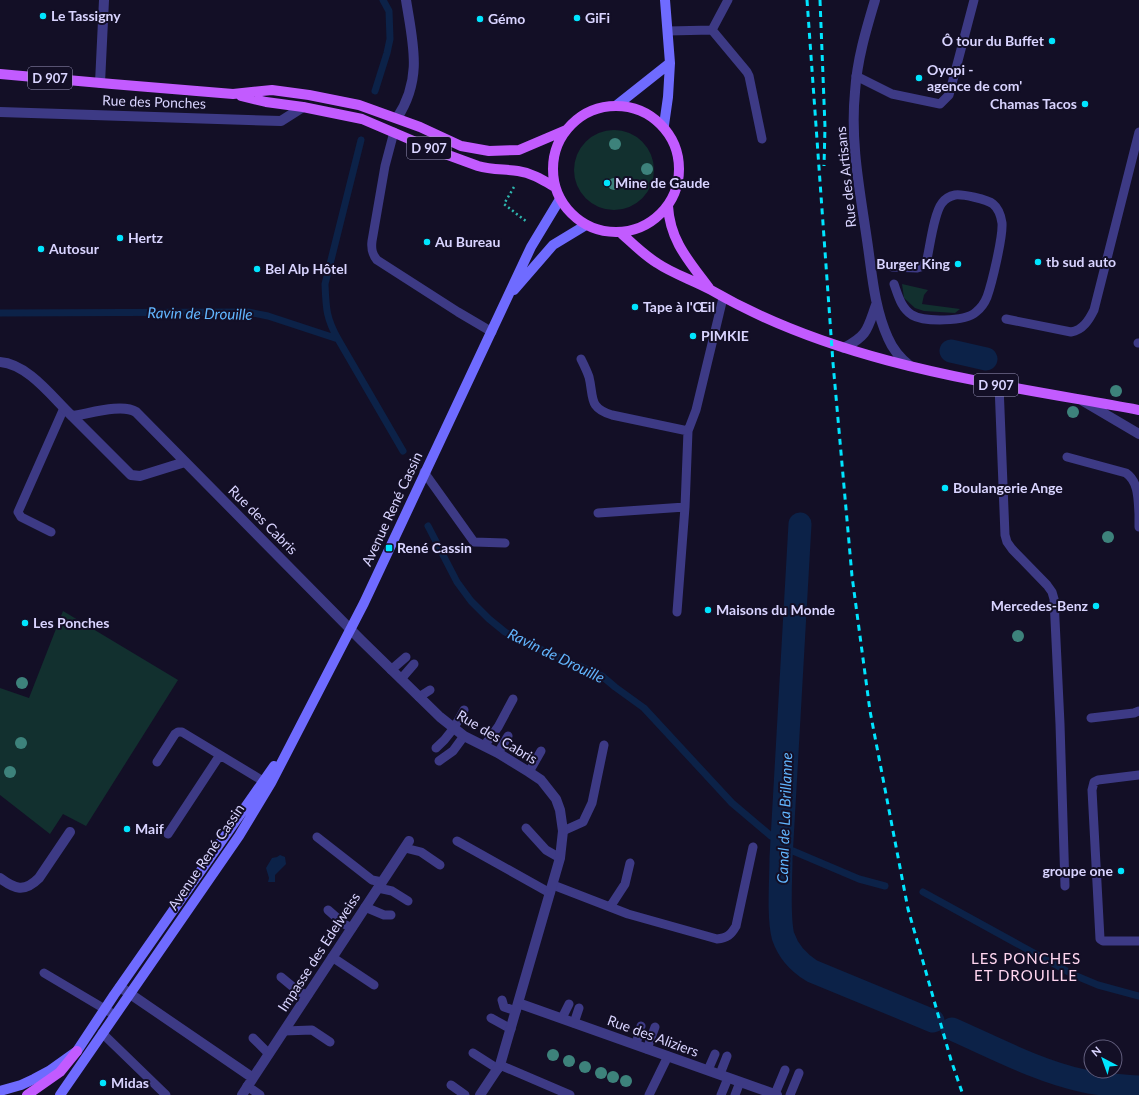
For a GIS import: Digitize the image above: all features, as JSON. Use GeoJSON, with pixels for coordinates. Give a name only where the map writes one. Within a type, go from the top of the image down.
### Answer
{"type":"FeatureCollection","features":[{"type":"Feature","properties":{"kind":"main road"},"geometry":{"type":"LineString","coordinates":[[664,125],[668,97],[670,63],[665,0]]}},
{"type":"Feature","properties":{"kind":"main road"},"geometry":{"type":"LineString","coordinates":[[617,105],[670,63]]}},
{"type":"Feature","properties":{"kind":"main road","name":"D 907"},"geometry":{"type":"LineString","coordinates":[[0,74],[234,94],[266,102],[350,116],[478,166],[484,168],[519,171],[535,176],[555,187]]}},
{"type":"Feature","properties":{"kind":"main road","name":"D 907"},"geometry":{"type":"LineString","coordinates":[[234,94],[272,90],[309,95],[359,105],[397,118],[461,146],[489,151],[519,150],[566,130]]}},
{"type":"Feature","properties":{"kind":"main road"},"geometry":{"type":"LineString","coordinates":[[617,105],[639,109],[664,125],[672,138],[679,161],[678,184],[668,206],[658,217],[645,225],[622,234],[612,233],[586,225],[571,214],[560,199],[555,187],[552,167],[556,148],[566,130],[580,117],[598,108],[617,105]]}},
{"type":"Feature","properties":{"kind":"main road","name":"Avenue René Cassin"},"geometry":{"type":"LineString","coordinates":[[60,1095],[239,836],[271,783],[351,629],[531,247],[560,199]]}},
{"type":"Feature","properties":{"kind":"main road","name":"D 907"},"geometry":{"type":"LineString","coordinates":[[668,206],[669,220],[678,245],[710,290]]}},
{"type":"Feature","properties":{"kind":"main road","name":"Avenue René Cassin"},"geometry":{"type":"LineString","coordinates":[[507,299],[553,245],[586,225]]}},
{"type":"Feature","properties":{"kind":"main road","name":"D 907"},"geometry":{"type":"LineString","coordinates":[[622,234],[657,264],[723,298],[776,323],[844,348],[912,368],[1139,410]]}},
{"type":"Feature","properties":{"kind":"main road","name":"Avenue René Cassin"},"geometry":{"type":"LineString","coordinates":[[0,1091],[21,1085],[34,1079],[49,1071],[77,1051],[299,730]]}},
{"type":"Feature","properties":{"kind":"main road"},"geometry":{"type":"LineString","coordinates":[[27,1095],[60,1072],[77,1051]]}},
{"type":"Feature","properties":{"kind":"street"},"geometry":{"type":"LineString","coordinates":[[100,83],[104,0]]}},
{"type":"Feature","properties":{"kind":"street"},"geometry":{"type":"LineString","coordinates":[[397,118],[407,99],[413,80],[415,63],[413,40],[406,0]]}},
{"type":"Feature","properties":{"kind":"street","name":"Rue des Artisans"},"geometry":{"type":"LineString","coordinates":[[875,0],[856,76],[854,119],[855,162],[876,305],[891,344],[898,356],[912,368]]}},
{"type":"Feature","properties":{"kind":"street","name":"Rue des Ponches"},"geometry":{"type":"LineString","coordinates":[[0,112],[281,121],[303,107]]}},
{"type":"Feature","properties":{"kind":"street","name":"Rue des Artisans"},"geometry":{"type":"LineString","coordinates":[[844,348],[863,336],[867,330],[876,305]]}},
{"type":"Feature","properties":{"kind":"street"},"geometry":{"type":"LineString","coordinates":[[0,362],[15,365],[26,372],[131,475],[140,476],[185,462]]}},
{"type":"Feature","properties":{"kind":"street"},"geometry":{"type":"LineString","coordinates":[[1082,400],[1139,434]]}},
{"type":"Feature","properties":{"kind":"street","name":"Rue des Cabris"},"geometry":{"type":"LineString","coordinates":[[72,416],[116,409],[133,410],[419,697],[454,729],[464,736],[498,753],[541,780],[556,799],[560,810],[563,831],[560,858],[499,1067],[480,1095]]}},
{"type":"Feature","properties":{"kind":"street"},"geometry":{"type":"LineString","coordinates":[[0,878],[18,889],[28,886],[39,878],[70,832]]}},
{"type":"Feature","properties":{"kind":"street","name":"Impasse des Edelweiss"},"geometry":{"type":"LineString","coordinates":[[247,1086],[407,844]]}},
{"type":"Feature","properties":{"kind":"street"},"geometry":{"type":"LineString","coordinates":[[120,988],[247,1086]]}},
{"type":"Feature","properties":{"kind":"street","name":"Rue des Aliziers"},"geometry":{"type":"LineString","coordinates":[[517,1007],[562,1018],[776,1095]]}},
{"type":"Feature","properties":{"kind":"lane"},"geometry":{"type":"LineString","coordinates":[[712,30],[728,0]]}},
{"type":"Feature","properties":{"kind":"lane"},"geometry":{"type":"LineString","coordinates":[[856,76],[892,94],[940,104],[949,95],[974,0]]}},
{"type":"Feature","properties":{"kind":"lane"},"geometry":{"type":"LineString","coordinates":[[668,31],[712,30]]}},
{"type":"Feature","properties":{"kind":"lane"},"geometry":{"type":"LineString","coordinates":[[712,30],[750,76],[762,139]]}},
{"type":"Feature","properties":{"kind":"lane"},"geometry":{"type":"LineString","coordinates":[[394,132],[386,166],[371,250],[377,260],[492,332]]}},
{"type":"Feature","properties":{"kind":"lane"},"geometry":{"type":"LineString","coordinates":[[1006,320],[1071,332],[1079,330],[1088,322],[1094,310],[1139,132]]}},
{"type":"Feature","properties":{"kind":"lane"},"geometry":{"type":"LineString","coordinates":[[892,267],[917,268],[924,264],[928,259],[938,209],[945,200],[950,197],[961,195],[985,200],[993,204],[1000,214],[1002,224],[991,283],[984,301],[977,312],[964,319],[921,318],[912,314],[904,307],[894,284]]}},
{"type":"Feature","properties":{"kind":"lane"},"geometry":{"type":"LineString","coordinates":[[677,612],[685,506],[688,431],[696,410],[723,298]]}},
{"type":"Feature","properties":{"kind":"lane"},"geometry":{"type":"LineString","coordinates":[[581,359],[589,377],[593,403],[601,411],[612,415],[688,431]]}},
{"type":"Feature","properties":{"kind":"lane"},"geometry":{"type":"LineString","coordinates":[[999,385],[1005,535],[1007,542],[1012,549],[1047,585],[1052,592],[1054,599],[1060,724],[1065,886]]}},
{"type":"Feature","properties":{"kind":"lane"},"geometry":{"type":"LineString","coordinates":[[51,532],[22,517],[18,512],[64,408]]}},
{"type":"Feature","properties":{"kind":"lane"},"geometry":{"type":"LineString","coordinates":[[1067,457],[1126,473],[1130,476],[1136,485],[1139,527]]}},
{"type":"Feature","properties":{"kind":"lane"},"geometry":{"type":"LineString","coordinates":[[424,472],[474,542],[504,543]]}},
{"type":"Feature","properties":{"kind":"lane"},"geometry":{"type":"LineString","coordinates":[[598,513],[685,506]]}},
{"type":"Feature","properties":{"kind":"lane"},"geometry":{"type":"LineString","coordinates":[[391,670],[406,657]]}},
{"type":"Feature","properties":{"kind":"lane"},"geometry":{"type":"LineString","coordinates":[[401,679],[414,664]]}},
{"type":"Feature","properties":{"kind":"lane"},"geometry":{"type":"LineString","coordinates":[[419,697],[430,690]]}},
{"type":"Feature","properties":{"kind":"lane"},"geometry":{"type":"LineString","coordinates":[[484,746],[498,727],[513,699]]}},
{"type":"Feature","properties":{"kind":"lane"},"geometry":{"type":"LineString","coordinates":[[436,748],[454,729],[464,710]]}},
{"type":"Feature","properties":{"kind":"lane"},"geometry":{"type":"LineString","coordinates":[[1091,718],[1134,713],[1139,711]]}},
{"type":"Feature","properties":{"kind":"lane"},"geometry":{"type":"LineString","coordinates":[[157,762],[175,734],[182,732],[263,781]]}},
{"type":"Feature","properties":{"kind":"lane"},"geometry":{"type":"LineString","coordinates":[[438,761],[453,751],[464,736]]}},
{"type":"Feature","properties":{"kind":"lane"},"geometry":{"type":"LineString","coordinates":[[498,753],[508,736]]}},
{"type":"Feature","properties":{"kind":"lane"},"geometry":{"type":"LineString","coordinates":[[563,831],[583,822],[592,803],[604,745]]}},
{"type":"Feature","properties":{"kind":"lane"},"geometry":{"type":"LineString","coordinates":[[529,772],[541,751]]}},
{"type":"Feature","properties":{"kind":"lane"},"geometry":{"type":"LineString","coordinates":[[168,834],[220,755]]}},
{"type":"Feature","properties":{"kind":"lane"},"geometry":{"type":"LineString","coordinates":[[1139,775],[1098,780],[1094,782],[1092,790],[1100,939],[1103,941],[1139,941]]}},
{"type":"Feature","properties":{"kind":"lane"},"geometry":{"type":"LineString","coordinates":[[526,828],[546,850],[560,858]]}},
{"type":"Feature","properties":{"kind":"lane"},"geometry":{"type":"LineString","coordinates":[[317,837],[372,880],[408,901]]}},
{"type":"Feature","properties":{"kind":"lane"},"geometry":{"type":"LineString","coordinates":[[457,841],[551,889],[628,914],[717,939],[725,938],[732,934],[736,926],[753,847]]}},
{"type":"Feature","properties":{"kind":"lane"},"geometry":{"type":"LineString","coordinates":[[407,844],[440,865]]}},
{"type":"Feature","properties":{"kind":"lane"},"geometry":{"type":"LineString","coordinates":[[610,907],[625,884],[630,863]]}},
{"type":"Feature","properties":{"kind":"lane"},"geometry":{"type":"LineString","coordinates":[[366,907],[384,915],[391,915]]}},
{"type":"Feature","properties":{"kind":"lane"},"geometry":{"type":"LineString","coordinates":[[328,910],[344,924],[352,928]]}},
{"type":"Feature","properties":{"kind":"lane"},"geometry":{"type":"LineString","coordinates":[[332,957],[374,985]]}},
{"type":"Feature","properties":{"kind":"lane"},"geometry":{"type":"LineString","coordinates":[[44,973],[115,1015]]}},
{"type":"Feature","properties":{"kind":"lane"},"geometry":{"type":"LineString","coordinates":[[281,976],[299,992],[308,995]]}},
{"type":"Feature","properties":{"kind":"lane"},"geometry":{"type":"LineString","coordinates":[[502,1000],[504,1007],[517,1007]]}},
{"type":"Feature","properties":{"kind":"lane"},"geometry":{"type":"LineString","coordinates":[[562,1018],[569,1004]]}},
{"type":"Feature","properties":{"kind":"lane"},"geometry":{"type":"LineString","coordinates":[[574,1023],[579,1008]]}},
{"type":"Feature","properties":{"kind":"lane"},"geometry":{"type":"LineString","coordinates":[[491,1018],[511,1029]]}},
{"type":"Feature","properties":{"kind":"lane"},"geometry":{"type":"LineString","coordinates":[[636,1044],[641,1026]]}},
{"type":"Feature","properties":{"kind":"lane"},"geometry":{"type":"LineString","coordinates":[[647,1049],[656,1027]]}},
{"type":"Feature","properties":{"kind":"lane"},"geometry":{"type":"LineString","coordinates":[[284,1030],[312,1030],[330,1042]]}},
{"type":"Feature","properties":{"kind":"lane"},"geometry":{"type":"LineString","coordinates":[[102,1033],[166,1095]]}},
{"type":"Feature","properties":{"kind":"lane"},"geometry":{"type":"LineString","coordinates":[[253,1038],[269,1054]]}},
{"type":"Feature","properties":{"kind":"lane"},"geometry":{"type":"LineString","coordinates":[[473,1052],[499,1067],[570,1095]]}},
{"type":"Feature","properties":{"kind":"lane"},"geometry":{"type":"LineString","coordinates":[[708,1070],[715,1054]]}},
{"type":"Feature","properties":{"kind":"lane"},"geometry":{"type":"LineString","coordinates":[[649,1095],[668,1056]]}},
{"type":"Feature","properties":{"kind":"lane"},"geometry":{"type":"LineString","coordinates":[[721,1095],[727,1056]]}},
{"type":"Feature","properties":{"kind":"lane"},"geometry":{"type":"LineString","coordinates":[[776,1095],[785,1070]]}},
{"type":"Feature","properties":{"kind":"lane"},"geometry":{"type":"LineString","coordinates":[[790,1095],[799,1073]]}},
{"type":"Feature","properties":{"kind":"lane"},"geometry":{"type":"LineString","coordinates":[[735,1095],[740,1082]]}},
{"type":"Feature","properties":{"kind":"lane"},"geometry":{"type":"LineString","coordinates":[[451,1085],[465,1095]]}},
{"type":"Feature","properties":{"kind":"lane"},"geometry":{"type":"LineString","coordinates":[[247,1086],[260,1095]]}},
{"type":"Feature","properties":{"kind":"path"},"geometry":{"type":"LineString","coordinates":[[517,182],[504,204],[527,222]]}},
{"type":"Feature","properties":{"kind":"green space"},"geometry":{"type":"Polygon","coordinates":[[[614,130],[629,133],[642,142],[651,155],[654,170],[651,185],[642,198],[629,207],[614,210],[599,207],[586,198],[577,185],[574,170],[577,155],[586,142],[599,133],[614,130]]]}},
{"type":"Feature","properties":{"kind":"green space"},"geometry":{"type":"Polygon","coordinates":[[[902,284],[928,290],[924,295],[922,304],[960,309],[955,313],[924,311],[915,308],[904,298],[902,284]]]}},
{"type":"Feature","properties":{"kind":"green space"},"geometry":{"type":"Polygon","coordinates":[[[63,611],[178,680],[86,826],[63,814],[50,834],[0,795],[0,688],[29,698],[63,611]]]}},
{"type":"Feature","properties":{"kind":"water"},"geometry":{"type":"Polygon","coordinates":[[[280,855],[285,857],[286,864],[275,875],[275,882],[268,882],[269,878],[266,868],[272,858],[280,855]]]}},
{"type":"Feature","properties":{"kind":"waterway"},"geometry":{"type":"LineString","coordinates":[[375,91],[390,39],[389,11],[383,0]]}},
{"type":"Feature","properties":{"kind":"waterway"},"geometry":{"type":"LineString","coordinates":[[338,339],[327,313],[325,284],[361,140]]}},
{"type":"Feature","properties":{"kind":"waterway","name":"Ravin de Drouille"},"geometry":{"type":"LineString","coordinates":[[0,313],[248,312],[268,316],[338,339],[403,451]]}},
{"type":"Feature","properties":{"kind":"waterway","name":"Canal de La Brillanne"},"geometry":{"type":"LineString","coordinates":[[951,351],[986,359]]}},
{"type":"Feature","properties":{"kind":"waterway","name":"Canal de La Brillanne"},"geometry":{"type":"LineString","coordinates":[[800,524],[781,858],[780,908],[783,936],[794,956],[812,971],[933,1021]]}},
{"type":"Feature","properties":{"kind":"waterway","name":"Ravin de Drouille"},"geometry":{"type":"LineString","coordinates":[[428,526],[457,582],[471,601],[489,619],[505,632],[526,643],[602,676],[644,708],[732,803],[771,836]]}},
{"type":"Feature","properties":{"kind":"waterway","name":"Ravin de Drouille"},"geometry":{"type":"LineString","coordinates":[[793,851],[859,879],[885,886]]}},
{"type":"Feature","properties":{"kind":"waterway","name":"Ravin de Drouille"},"geometry":{"type":"LineString","coordinates":[[923,892],[1074,975],[1098,985],[1139,996]]}},
{"type":"Feature","properties":{"kind":"waterway","name":"Canal de La Brillanne"},"geometry":{"type":"LineString","coordinates":[[952,1029],[1033,1065],[1067,1077],[1118,1086],[1139,1087]]}},
{"type":"Feature","properties":{"kind":"railway"},"geometry":{"type":"LineString","coordinates":[[807,0],[833,363],[852,576],[870,711],[908,909],[951,1060],[963,1095]]}},
{"type":"Feature","properties":{"kind":"railway"},"geometry":{"type":"LineString","coordinates":[[820,0],[825,127],[824,166]]}},
{"type":"Feature","properties":{"kind":"place","name":"Le Tassigny"},"geometry":{"type":"Point","coordinates":[43,16]}},
{"type":"Feature","properties":{"kind":"place","name":"GiFi"},"geometry":{"type":"Point","coordinates":[577,18]}},
{"type":"Feature","properties":{"kind":"place","name":"Gémo"},"geometry":{"type":"Point","coordinates":[480,19]}},
{"type":"Feature","properties":{"kind":"place","name":"Ô tour du Buffet"},"geometry":{"type":"Point","coordinates":[1052,41]}},
{"type":"Feature","properties":{"kind":"place","name":"Oyopi - agence de com'"},"geometry":{"type":"Point","coordinates":[919,78]}},
{"type":"Feature","properties":{"kind":"place","name":"Chamas Tacos"},"geometry":{"type":"Point","coordinates":[1085,104]}},
{"type":"Feature","properties":{"kind":"place","name":"Mine de Gaude"},"geometry":{"type":"Point","coordinates":[607,183]}},
{"type":"Feature","properties":{"kind":"place","name":"Hertz"},"geometry":{"type":"Point","coordinates":[120,238]}},
{"type":"Feature","properties":{"kind":"place","name":"Au Bureau"},"geometry":{"type":"Point","coordinates":[427,242]}},
{"type":"Feature","properties":{"kind":"place","name":"Autosur"},"geometry":{"type":"Point","coordinates":[41,249]}},
{"type":"Feature","properties":{"kind":"place","name":"tb sud auto"},"geometry":{"type":"Point","coordinates":[1038,262]}},
{"type":"Feature","properties":{"kind":"place","name":"Burger King"},"geometry":{"type":"Point","coordinates":[958,264]}},
{"type":"Feature","properties":{"kind":"place","name":"Bel Alp Hôtel"},"geometry":{"type":"Point","coordinates":[257,269]}},
{"type":"Feature","properties":{"kind":"place","name":"Tape à l'Œil"},"geometry":{"type":"Point","coordinates":[635,307]}},
{"type":"Feature","properties":{"kind":"place","name":"PIMKIE"},"geometry":{"type":"Point","coordinates":[693,336]}},
{"type":"Feature","properties":{"kind":"place","name":"Boulangerie Ange"},"geometry":{"type":"Point","coordinates":[945,488]}},
{"type":"Feature","properties":{"kind":"place","name":"René Cassin"},"geometry":{"type":"Point","coordinates":[389,548]}},
{"type":"Feature","properties":{"kind":"place","name":"Mercedes-Benz"},"geometry":{"type":"Point","coordinates":[1096,606]}},
{"type":"Feature","properties":{"kind":"place","name":"Maisons du Monde"},"geometry":{"type":"Point","coordinates":[708,610]}},
{"type":"Feature","properties":{"kind":"place","name":"Les Ponches"},"geometry":{"type":"Point","coordinates":[25,623]}},
{"type":"Feature","properties":{"kind":"place","name":"Maif"},"geometry":{"type":"Point","coordinates":[127,829]}},
{"type":"Feature","properties":{"kind":"place","name":"groupe one"},"geometry":{"type":"Point","coordinates":[1121,871]}},
{"type":"Feature","properties":{"kind":"place","name":"Midas"},"geometry":{"type":"Point","coordinates":[103,1083]}},
{"type":"Feature","properties":{"kind":"district","name":"LES PONCHES ET DROUILLE"},"geometry":{"type":"Point","coordinates":[1026,968]}}]}
